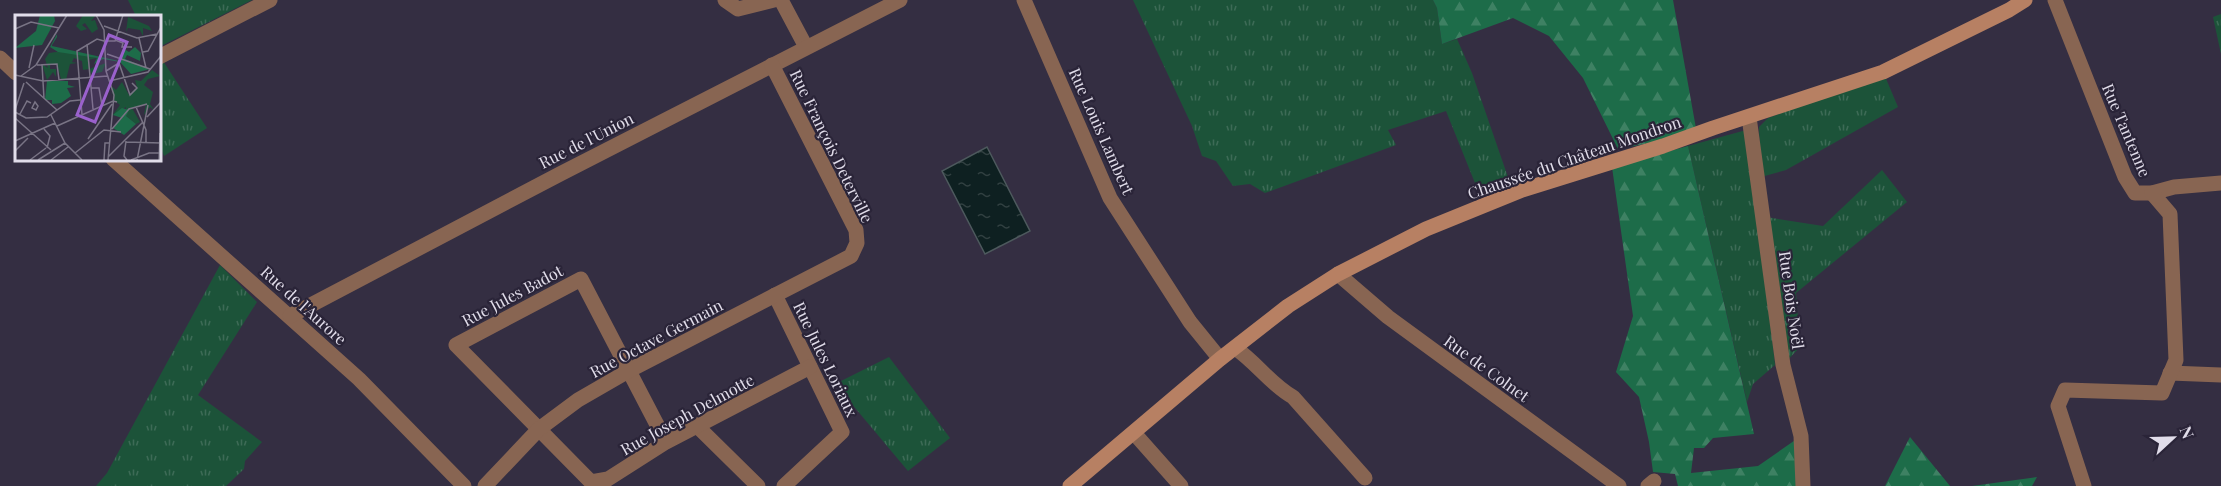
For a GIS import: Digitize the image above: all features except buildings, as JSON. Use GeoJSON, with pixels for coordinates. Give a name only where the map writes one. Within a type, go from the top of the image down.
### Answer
{"type":"FeatureCollection","features":[{"type":"Feature","properties":{"kind":"main road","name":"Chaussée du Château Mondron"},"geometry":{"type":"LineString","coordinates":[[1070,486],[1220,359],[1288,306],[1338,274],[1426,229],[1511,194],[1883,72],[2010,5],[2025,0]]}},
{"type":"Feature","properties":{"kind":"street"},"geometry":{"type":"LineString","coordinates":[[160,56],[270,0]]}},
{"type":"Feature","properties":{"kind":"street"},"geometry":{"type":"LineString","coordinates":[[725,0],[738,9],[774,0]]}},
{"type":"Feature","properties":{"kind":"street"},"geometry":{"type":"LineString","coordinates":[[781,0],[806,47]]}},
{"type":"Feature","properties":{"kind":"street","name":"Rue de l'Union"},"geometry":{"type":"LineString","coordinates":[[290,316],[560,174],[900,0]]}},
{"type":"Feature","properties":{"kind":"street","name":"Rue Louis Lambert"},"geometry":{"type":"LineString","coordinates":[[1024,0],[1110,198],[1190,322],[1220,359]]}},
{"type":"Feature","properties":{"kind":"street","name":"Rue Tantenne"},"geometry":{"type":"LineString","coordinates":[[2055,0],[2125,177],[2135,193],[2152,193],[2174,187],[2221,183]]}},
{"type":"Feature","properties":{"kind":"street"},"geometry":{"type":"LineString","coordinates":[[0,58],[15,72]]}},
{"type":"Feature","properties":{"kind":"street","name":"Rue François Deterville"},"geometry":{"type":"LineString","coordinates":[[772,65],[856,230],[857,243]]}},
{"type":"Feature","properties":{"kind":"street","name":"Rue Bois Noël"},"geometry":{"type":"LineString","coordinates":[[1749,117],[1783,365],[1801,435],[1803,486]]}},
{"type":"Feature","properties":{"kind":"street","name":"Rue de l'Aurore"},"geometry":{"type":"LineString","coordinates":[[114,160],[290,316],[464,486]]}},
{"type":"Feature","properties":{"kind":"street"},"geometry":{"type":"LineString","coordinates":[[2084,486],[2058,406],[2065,390],[2162,393],[2176,360],[2169,214],[2152,193]]}},
{"type":"Feature","properties":{"kind":"street","name":"Rue Octave Germain"},"geometry":{"type":"LineString","coordinates":[[485,486],[539,429],[578,400],[630,370],[851,256],[857,243]]}},
{"type":"Feature","properties":{"kind":"street","name":"Rue de Colnet"},"geometry":{"type":"LineString","coordinates":[[1338,274],[1388,317],[1619,486]]}},
{"type":"Feature","properties":{"kind":"street","name":"Rue Jules Badot"},"geometry":{"type":"LineString","coordinates":[[456,345],[582,279],[666,442]]}},
{"type":"Feature","properties":{"kind":"street","name":"Rue Jules Loriaux"},"geometry":{"type":"LineString","coordinates":[[775,295],[842,432],[784,486]]}},
{"type":"Feature","properties":{"kind":"street","name":"Rue Joseph Delmotte"},"geometry":{"type":"LineString","coordinates":[[456,345],[591,482],[611,483],[666,442],[810,367]]}},
{"type":"Feature","properties":{"kind":"street"},"geometry":{"type":"LineString","coordinates":[[1235,348],[1250,358],[1282,391],[1293,397],[1365,478]]}},
{"type":"Feature","properties":{"kind":"street"},"geometry":{"type":"LineString","coordinates":[[2170,373],[2221,375]]}},
{"type":"Feature","properties":{"kind":"street"},"geometry":{"type":"LineString","coordinates":[[697,426],[758,486]]}},
{"type":"Feature","properties":{"kind":"street"},"geometry":{"type":"LineString","coordinates":[[1134,433],[1181,486]]}},
{"type":"Feature","properties":{"kind":"green space"},"geometry":{"type":"Polygon","coordinates":[[[128,0],[252,0],[160,46],[160,15],[136,15],[128,0]]]}},
{"type":"Feature","properties":{"kind":"green space"},"geometry":{"type":"Polygon","coordinates":[[[1133,0],[1433,0],[1437,8],[1442,44],[1457,39],[1472,73],[1510,183],[1479,193],[1446,111],[1388,130],[1396,145],[1265,193],[1250,184],[1233,186],[1216,161],[1202,156],[1192,126],[1133,0]]]}},
{"type":"Feature","properties":{"kind":"green space"},"geometry":{"type":"Polygon","coordinates":[[[1433,0],[1673,0],[1697,134],[1618,149],[1583,78],[1549,36],[1513,18],[1442,44],[1437,8],[1433,0]]]}},
{"type":"Feature","properties":{"kind":"green space"},"geometry":{"type":"Polygon","coordinates":[[[2221,14],[2221,54],[2213,17],[2221,14]]]}},
{"type":"Feature","properties":{"kind":"green space"},"geometry":{"type":"Polygon","coordinates":[[[163,61],[207,128],[164,156],[162,151],[160,152],[160,62],[163,61]]]}},
{"type":"Feature","properties":{"kind":"green space"},"geometry":{"type":"Polygon","coordinates":[[[1884,74],[1898,107],[1786,170],[1761,177],[1759,127],[1768,118],[1884,74]]]}},
{"type":"Feature","properties":{"kind":"green space"},"geometry":{"type":"Polygon","coordinates":[[[1750,129],[1775,365],[1753,384],[1747,402],[1688,146],[1750,129]]]}},
{"type":"Feature","properties":{"kind":"green space"},"geometry":{"type":"Polygon","coordinates":[[[1688,146],[1754,434],[1713,438],[1704,448],[1694,448],[1691,473],[1758,466],[1801,436],[1803,486],[1678,486],[1675,474],[1653,472],[1639,397],[1616,372],[1633,316],[1612,167],[1688,146]]]}},
{"type":"Feature","properties":{"kind":"green space"},"geometry":{"type":"Polygon","coordinates":[[[1882,170],[1907,202],[1796,293],[1800,347],[1783,365],[1766,217],[1823,226],[1882,170]]]}},
{"type":"Feature","properties":{"kind":"green space"},"geometry":{"type":"Polygon","coordinates":[[[220,265],[257,302],[198,395],[262,442],[245,461],[244,469],[226,486],[96,486],[107,473],[220,265]]]}},
{"type":"Feature","properties":{"kind":"green space"},"geometry":{"type":"Polygon","coordinates":[[[889,357],[950,438],[908,471],[835,384],[889,357]]]}},
{"type":"Feature","properties":{"kind":"green space"},"geometry":{"type":"Polygon","coordinates":[[[1910,437],[1950,486],[1885,486],[1910,437]]]}},
{"type":"Feature","properties":{"kind":"green space"},"geometry":{"type":"Polygon","coordinates":[[[2037,477],[2032,486],[1972,486],[2037,477]]]}},
{"type":"Feature","properties":{"kind":"water"},"geometry":{"type":"Polygon","coordinates":[[[987,147],[1030,231],[985,254],[942,171],[987,147]]]}}]}
